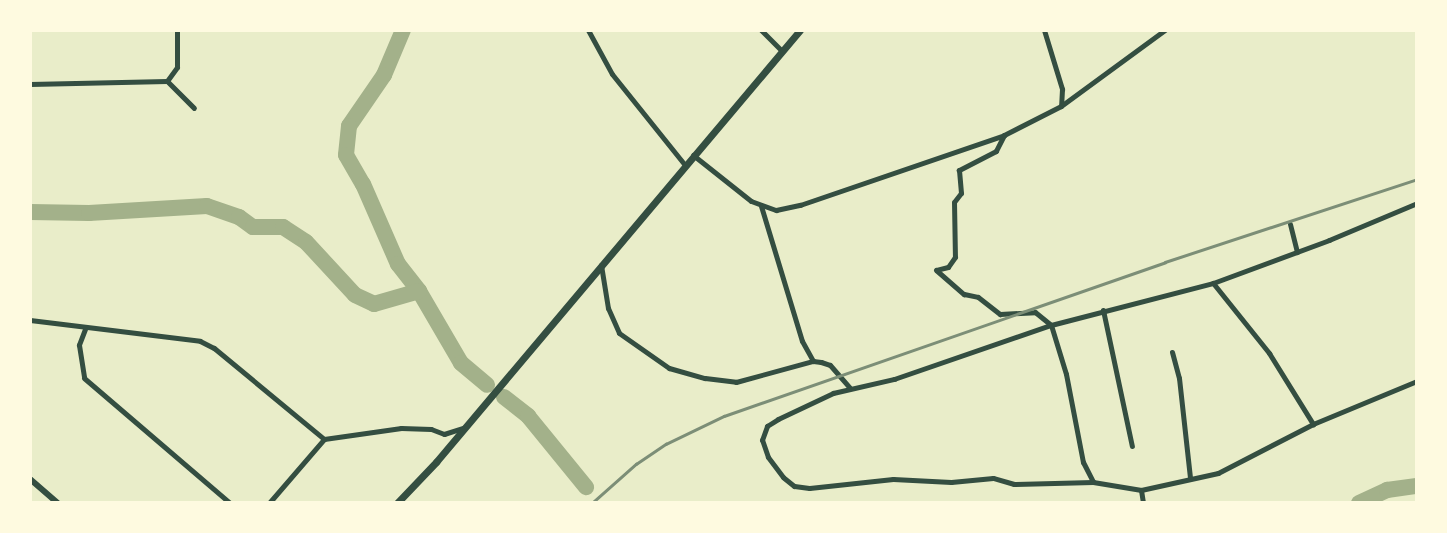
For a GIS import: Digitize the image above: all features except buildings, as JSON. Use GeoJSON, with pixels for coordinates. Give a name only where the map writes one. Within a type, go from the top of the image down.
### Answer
{"type":"FeatureCollection","features":[{"type":"Feature","properties":{"kind":"main road"},"geometry":{"type":"LineString","coordinates":[[397,503],[466,427],[600,263],[800,30]]}},
{"type":"Feature","properties":{"kind":"street"},"geometry":{"type":"LineString","coordinates":[[167,81],[177,67],[177,30]]}},
{"type":"Feature","properties":{"kind":"street"},"geometry":{"type":"LineString","coordinates":[[588,30],[612,74],[669,149],[685,165]]}},
{"type":"Feature","properties":{"kind":"street"},"geometry":{"type":"LineString","coordinates":[[761,30],[782,51]]}},
{"type":"Feature","properties":{"kind":"street"},"geometry":{"type":"LineString","coordinates":[[1044,30],[1062,89],[1061,106]]}},
{"type":"Feature","properties":{"kind":"street"},"geometry":{"type":"LineString","coordinates":[[693,155],[751,201],[776,210],[800,205],[1004,135],[1061,106],[1164,30]]}},
{"type":"Feature","properties":{"kind":"street"},"geometry":{"type":"LineString","coordinates":[[30,84],[167,81],[194,108]]}},
{"type":"Feature","properties":{"kind":"street"},"geometry":{"type":"LineString","coordinates":[[1004,135],[996,151],[959,170],[961,192],[954,202],[955,257],[948,267],[936,270],[964,294],[978,297],[1000,314],[1035,312],[1051,325],[1066,374],[1083,462],[1093,482]]}},
{"type":"Feature","properties":{"kind":"street"},"geometry":{"type":"LineString","coordinates":[[1417,203],[1213,283],[1051,325],[894,379],[850,388],[778,419],[764,432],[764,447],[771,463],[794,485],[819,488],[893,479],[965,482],[993,478],[1014,484],[1093,482],[1141,490],[1218,474],[1313,424],[1417,381]]}},
{"type":"Feature","properties":{"kind":"street"},"geometry":{"type":"LineString","coordinates":[[761,205],[802,341],[813,361]]}},
{"type":"Feature","properties":{"kind":"street"},"geometry":{"type":"LineString","coordinates":[[1290,224],[1297,252]]}},
{"type":"Feature","properties":{"kind":"street"},"geometry":{"type":"LineString","coordinates":[[600,263],[608,307],[619,333],[669,368],[705,378],[736,382],[813,361],[830,365],[850,388]]}},
{"type":"Feature","properties":{"kind":"street"},"geometry":{"type":"LineString","coordinates":[[1213,283],[1269,354],[1313,424]]}},
{"type":"Feature","properties":{"kind":"street"},"geometry":{"type":"LineString","coordinates":[[1104,310],[1132,446]]}},
{"type":"Feature","properties":{"kind":"street"},"geometry":{"type":"LineString","coordinates":[[30,320],[85,329],[200,341],[214,348],[324,439]]}},
{"type":"Feature","properties":{"kind":"street"},"geometry":{"type":"LineString","coordinates":[[85,329],[79,345],[84,378],[230,503]]}},
{"type":"Feature","properties":{"kind":"street"},"geometry":{"type":"LineString","coordinates":[[1172,352],[1179,378],[1190,478]]}},
{"type":"Feature","properties":{"kind":"street"},"geometry":{"type":"LineString","coordinates":[[269,503],[324,439],[401,428],[431,429],[444,435],[466,427]]}},
{"type":"Feature","properties":{"kind":"street"},"geometry":{"type":"LineString","coordinates":[[30,479],[58,503]]}},
{"type":"Feature","properties":{"kind":"street"},"geometry":{"type":"LineString","coordinates":[[1141,490],[1143,503]]}},
{"type":"Feature","properties":{"kind":"waterway"},"geometry":{"type":"LineString","coordinates":[[403,30],[384,75],[349,126],[346,155],[363,184],[398,264],[419,291],[461,363],[487,385]]}},
{"type":"Feature","properties":{"kind":"waterway"},"geometry":{"type":"LineString","coordinates":[[30,212],[89,213],[207,206],[239,217],[253,227],[283,227],[306,242],[355,295],[374,304],[419,291]]}},
{"type":"Feature","properties":{"kind":"waterway"},"geometry":{"type":"LineString","coordinates":[[504,397],[528,416],[586,487]]}},
{"type":"Feature","properties":{"kind":"waterway"},"geometry":{"type":"LineString","coordinates":[[1359,503],[1387,490],[1417,486]]}},
{"type":"Feature","properties":{"kind":"railway"},"geometry":{"type":"LineString","coordinates":[[592,503],[636,464],[666,444],[724,416],[1165,262],[1417,179]]}}]}
